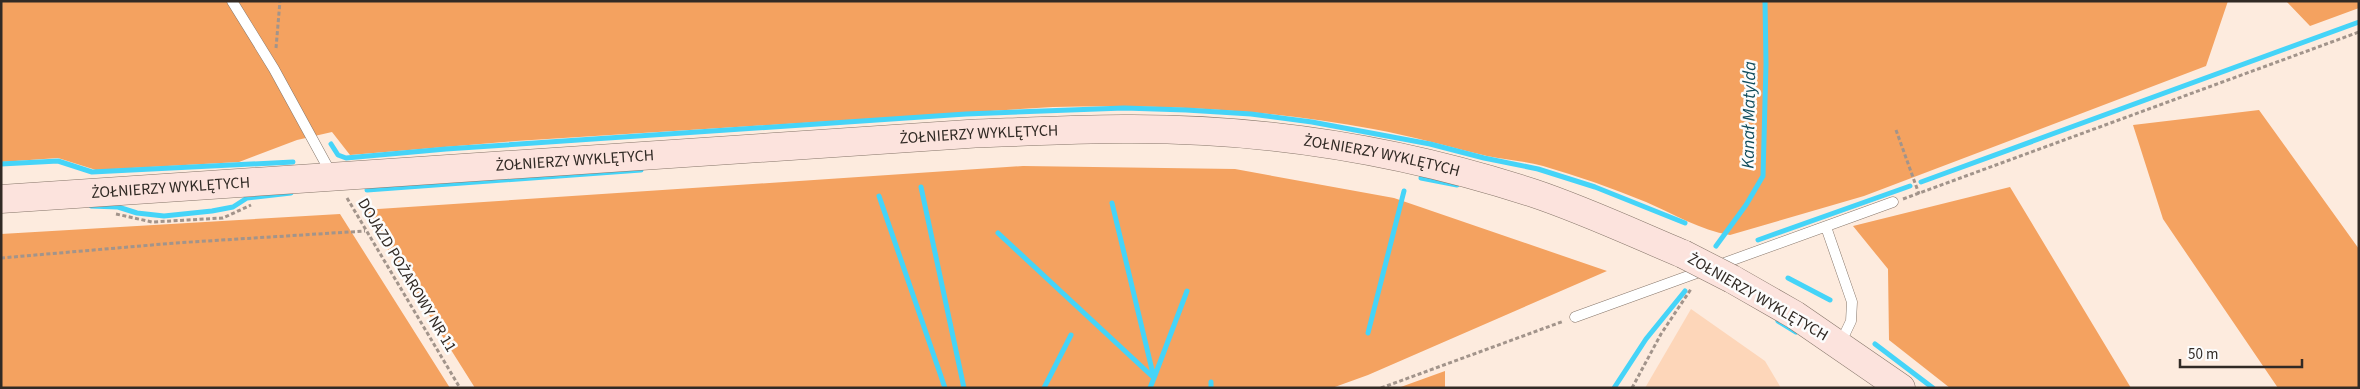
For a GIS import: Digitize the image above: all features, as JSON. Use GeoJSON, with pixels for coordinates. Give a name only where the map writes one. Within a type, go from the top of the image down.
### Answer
{"type":"FeatureCollection","features":[{"type":"Feature","properties":{"kind":"main road","name":"ŻOŁNIERZY WYKLĘTYCH"},"geometry":{"type":"LineString","coordinates":[[1,199],[340,186],[968,134],[1125,129],[1250,134],[1310,142],[1427,163],[1533,193],[1590,214],[1683,254],[1732,279],[1840,344],[1901,388]]}},
{"type":"Feature","properties":{"kind":"lane"},"geometry":{"type":"LineString","coordinates":[[232,1],[274,69],[340,186]]}},
{"type":"Feature","properties":{"kind":"lane"},"geometry":{"type":"LineString","coordinates":[[1575,317],[1893,202]]}},
{"type":"Feature","properties":{"kind":"lane"},"geometry":{"type":"LineString","coordinates":[[1826,227],[1852,302],[1851,321],[1840,344]]}},
{"type":"Feature","properties":{"kind":"path"},"geometry":{"type":"LineString","coordinates":[[274,69],[280,1]]}},
{"type":"Feature","properties":{"kind":"path"},"geometry":{"type":"LineString","coordinates":[[1893,202],[2359,32]]}},
{"type":"Feature","properties":{"kind":"path"},"geometry":{"type":"LineString","coordinates":[[1896,130],[1919,194]]}},
{"type":"Feature","properties":{"kind":"path"},"geometry":{"type":"LineString","coordinates":[[340,186],[356,196]]}},
{"type":"Feature","properties":{"kind":"path","name":"DOJAZD POŻAROWY NR 11"},"geometry":{"type":"LineString","coordinates":[[340,186],[460,388]]}},
{"type":"Feature","properties":{"kind":"path"},"geometry":{"type":"LineString","coordinates":[[113,213],[152,222],[223,218],[258,202]]}},
{"type":"Feature","properties":{"kind":"path"},"geometry":{"type":"LineString","coordinates":[[1,258],[175,243],[365,231]]}},
{"type":"Feature","properties":{"kind":"path"},"geometry":{"type":"LineString","coordinates":[[1632,388],[1661,334],[1691,289]]}},
{"type":"Feature","properties":{"kind":"path"},"geometry":{"type":"LineString","coordinates":[[1381,388],[1575,317]]}},
{"type":"Feature","properties":{"kind":"shaded area"},"geometry":{"type":"Polygon","coordinates":[[[1,1],[2228,1],[2206,66],[1864,196],[1730,235],[1698,226],[1608,187],[1536,164],[1487,156],[1402,135],[1333,122],[1254,112],[1174,107],[1053,107],[516,141],[350,155],[332,132],[297,140],[239,162],[96,170],[58,158],[1,162],[1,1]]]}},
{"type":"Feature","properties":{"kind":"shaded area"},"geometry":{"type":"Polygon","coordinates":[[[2286,1],[2359,1],[2359,8],[2310,26],[2286,1]]]}},
{"type":"Feature","properties":{"kind":"shaded area"},"geometry":{"type":"Polygon","coordinates":[[[2259,110],[2359,249],[2359,388],[2278,388],[2163,219],[2133,125],[2259,110]]]}},
{"type":"Feature","properties":{"kind":"shaded area"},"geometry":{"type":"Polygon","coordinates":[[[1023,166],[1235,169],[1394,198],[1607,271],[1368,375],[1332,388],[475,388],[363,210],[1023,166]]]}},
{"type":"Feature","properties":{"kind":"shaded area"},"geometry":{"type":"Polygon","coordinates":[[[2010,187],[2131,388],[1950,388],[1889,340],[1888,269],[1853,226],[2010,187]]]}},
{"type":"Feature","properties":{"kind":"shaded area"},"geometry":{"type":"Polygon","coordinates":[[[340,214],[450,388],[1,388],[1,234],[340,214]]]}},
{"type":"Feature","properties":{"kind":"shaded area"},"geometry":{"type":"Polygon","coordinates":[[[1691,309],[1765,361],[1781,388],[1645,388],[1691,309]]]}},
{"type":"Feature","properties":{"kind":"shaded area"},"geometry":{"type":"Polygon","coordinates":[[[1445,371],[1445,388],[1398,388],[1445,371]]]}},
{"type":"Feature","properties":{"kind":"waterway","name":"Kanał Matylda"},"geometry":{"type":"LineString","coordinates":[[1716,246],[1746,205],[1763,176],[1766,64],[1765,1]]}},
{"type":"Feature","properties":{"kind":"waterway"},"geometry":{"type":"LineString","coordinates":[[1921,182],[2359,22]]}},
{"type":"Feature","properties":{"kind":"waterway"},"geometry":{"type":"LineString","coordinates":[[331,144],[338,155],[346,158],[446,149],[966,114],[1124,108],[1186,110],[1251,114],[1312,122],[1430,144],[1538,169],[1595,187],[1685,223]]}},
{"type":"Feature","properties":{"kind":"waterway"},"geometry":{"type":"LineString","coordinates":[[1,164],[58,161],[92,172],[293,162]]}},
{"type":"Feature","properties":{"kind":"waterway"},"geometry":{"type":"LineString","coordinates":[[367,190],[641,170]]}},
{"type":"Feature","properties":{"kind":"waterway"},"geometry":{"type":"LineString","coordinates":[[1421,178],[1457,185]]}},
{"type":"Feature","properties":{"kind":"waterway"},"geometry":{"type":"LineString","coordinates":[[1758,240],[1910,186]]}},
{"type":"Feature","properties":{"kind":"waterway"},"geometry":{"type":"LineString","coordinates":[[921,187],[964,388]]}},
{"type":"Feature","properties":{"kind":"waterway"},"geometry":{"type":"LineString","coordinates":[[1368,333],[1404,191]]}},
{"type":"Feature","properties":{"kind":"waterway"},"geometry":{"type":"LineString","coordinates":[[91,206],[118,207],[137,213],[164,216],[212,211],[233,207],[247,198],[291,193]]}},
{"type":"Feature","properties":{"kind":"waterway"},"geometry":{"type":"LineString","coordinates":[[879,196],[945,388]]}},
{"type":"Feature","properties":{"kind":"waterway"},"geometry":{"type":"LineString","coordinates":[[1112,203],[1154,378],[1150,388]]}},
{"type":"Feature","properties":{"kind":"waterway"},"geometry":{"type":"LineString","coordinates":[[998,233],[1154,378],[1187,291]]}},
{"type":"Feature","properties":{"kind":"waterway"},"geometry":{"type":"LineString","coordinates":[[1788,278],[1830,300]]}},
{"type":"Feature","properties":{"kind":"waterway","name":"Kanał Matylda"},"geometry":{"type":"LineString","coordinates":[[1614,388],[1646,339],[1685,291]]}},
{"type":"Feature","properties":{"kind":"waterway"},"geometry":{"type":"LineString","coordinates":[[1778,321],[1796,332]]}},
{"type":"Feature","properties":{"kind":"waterway"},"geometry":{"type":"LineString","coordinates":[[1044,388],[1071,335]]}},
{"type":"Feature","properties":{"kind":"waterway"},"geometry":{"type":"LineString","coordinates":[[1875,344],[1933,388]]}},
{"type":"Feature","properties":{"kind":"waterway"},"geometry":{"type":"LineString","coordinates":[[1211,382],[1211,388]]}}]}
